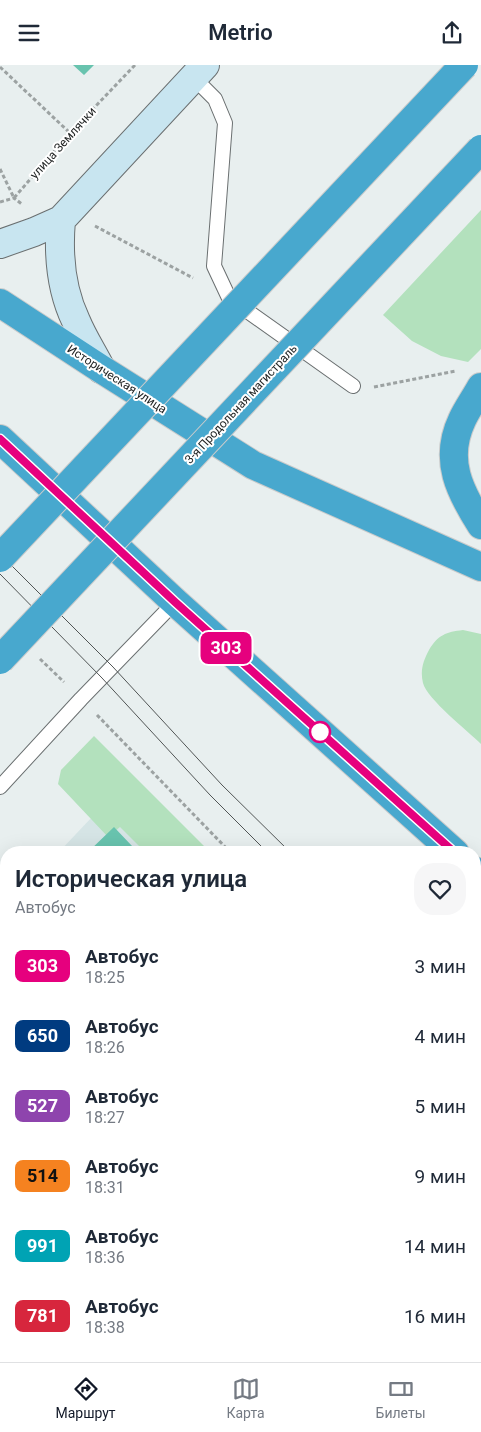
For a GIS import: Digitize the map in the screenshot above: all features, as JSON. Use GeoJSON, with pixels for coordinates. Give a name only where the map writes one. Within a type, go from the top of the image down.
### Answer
{"type":"FeatureCollection","features":[{"type":"Feature","properties":{"kind":"highway"},"geometry":{"type":"LineString","coordinates":[[0,558],[464,65]]}},
{"type":"Feature","properties":{"kind":"highway","name":"3-я Продольная магистраль"},"geometry":{"type":"LineString","coordinates":[[0,660],[481,149]]}},
{"type":"Feature","properties":{"kind":"highway","name":"Историческая улица"},"geometry":{"type":"LineString","coordinates":[[0,303],[253,465],[481,567]]}},
{"type":"Feature","properties":{"kind":"highway"},"geometry":{"type":"LineString","coordinates":[[471,379],[454,450],[454,468],[458,483],[481,525]]}},
{"type":"Feature","properties":{"kind":"highway"},"geometry":{"type":"LineString","coordinates":[[0,439],[175,602],[447,846]]}},
{"type":"Feature","properties":{"kind":"main road"},"geometry":{"type":"LineString","coordinates":[[0,244],[34,232],[61,219],[199,71]]}},
{"type":"Feature","properties":{"kind":"main road"},"geometry":{"type":"LineString","coordinates":[[61,219],[61,271],[70,307],[101,369]]}},
{"type":"Feature","properties":{"kind":"lane"},"geometry":{"type":"LineString","coordinates":[[199,71],[216,99],[225,123],[214,266],[229,298],[353,386]]}},
{"type":"Feature","properties":{"kind":"lane"},"geometry":{"type":"LineString","coordinates":[[0,787],[81,699],[175,602]]}},
{"type":"Feature","properties":{"kind":"path","name":"улица Землячки"},"geometry":{"type":"LineString","coordinates":[[0,169],[14,198],[70,133],[135,65]]}},
{"type":"Feature","properties":{"kind":"path"},"geometry":{"type":"LineString","coordinates":[[0,67],[70,133]]}},
{"type":"Feature","properties":{"kind":"path"},"geometry":{"type":"LineString","coordinates":[[61,219],[98,226],[229,298]]}},
{"type":"Feature","properties":{"kind":"path"},"geometry":{"type":"LineString","coordinates":[[353,386],[378,387],[471,379]]}},
{"type":"Feature","properties":{"kind":"path"},"geometry":{"type":"LineString","coordinates":[[34,653],[224,846]]}},
{"type":"Feature","properties":{"kind":"shaded area"},"geometry":{"type":"Polygon","coordinates":[[[110,798],[158,846],[65,846],[110,798]]]}},
{"type":"Feature","properties":{"kind":"green space"},"geometry":{"type":"Polygon","coordinates":[[[481,210],[481,349],[468,362],[441,356],[412,341],[383,315],[481,210]]]}},
{"type":"Feature","properties":{"kind":"green space"},"geometry":{"type":"Polygon","coordinates":[[[463,630],[481,634],[481,744],[432,697],[426,690],[422,679],[425,658],[436,641],[447,633],[463,630]]]}},
{"type":"Feature","properties":{"kind":"green space"},"geometry":{"type":"Polygon","coordinates":[[[94,736],[204,846],[139,846],[120,827],[108,837],[58,784],[61,770],[94,736]]]}},
{"type":"Feature","properties":{"kind":"building"},"geometry":{"type":"Polygon","coordinates":[[[73,65],[94,65],[84,75],[73,65]]]}},
{"type":"Feature","properties":{"kind":"building"},"geometry":{"type":"Polygon","coordinates":[[[114,827],[132,846],[94,846],[114,827]]]}},
{"type":"Feature","properties":{"kind":"tram line"},"geometry":{"type":"LineString","coordinates":[[0,554],[113,667],[222,785],[284,846]]}},
{"type":"Feature","properties":{"kind":"tram line"},"geometry":{"type":"LineString","coordinates":[[0,574],[102,678],[210,795],[261,846]]}},
{"type":"Feature","properties":{"kind":"bus line","name":"303"},"geometry":{"type":"LineString","coordinates":[[0,439],[175,602],[447,846]]}}]}
